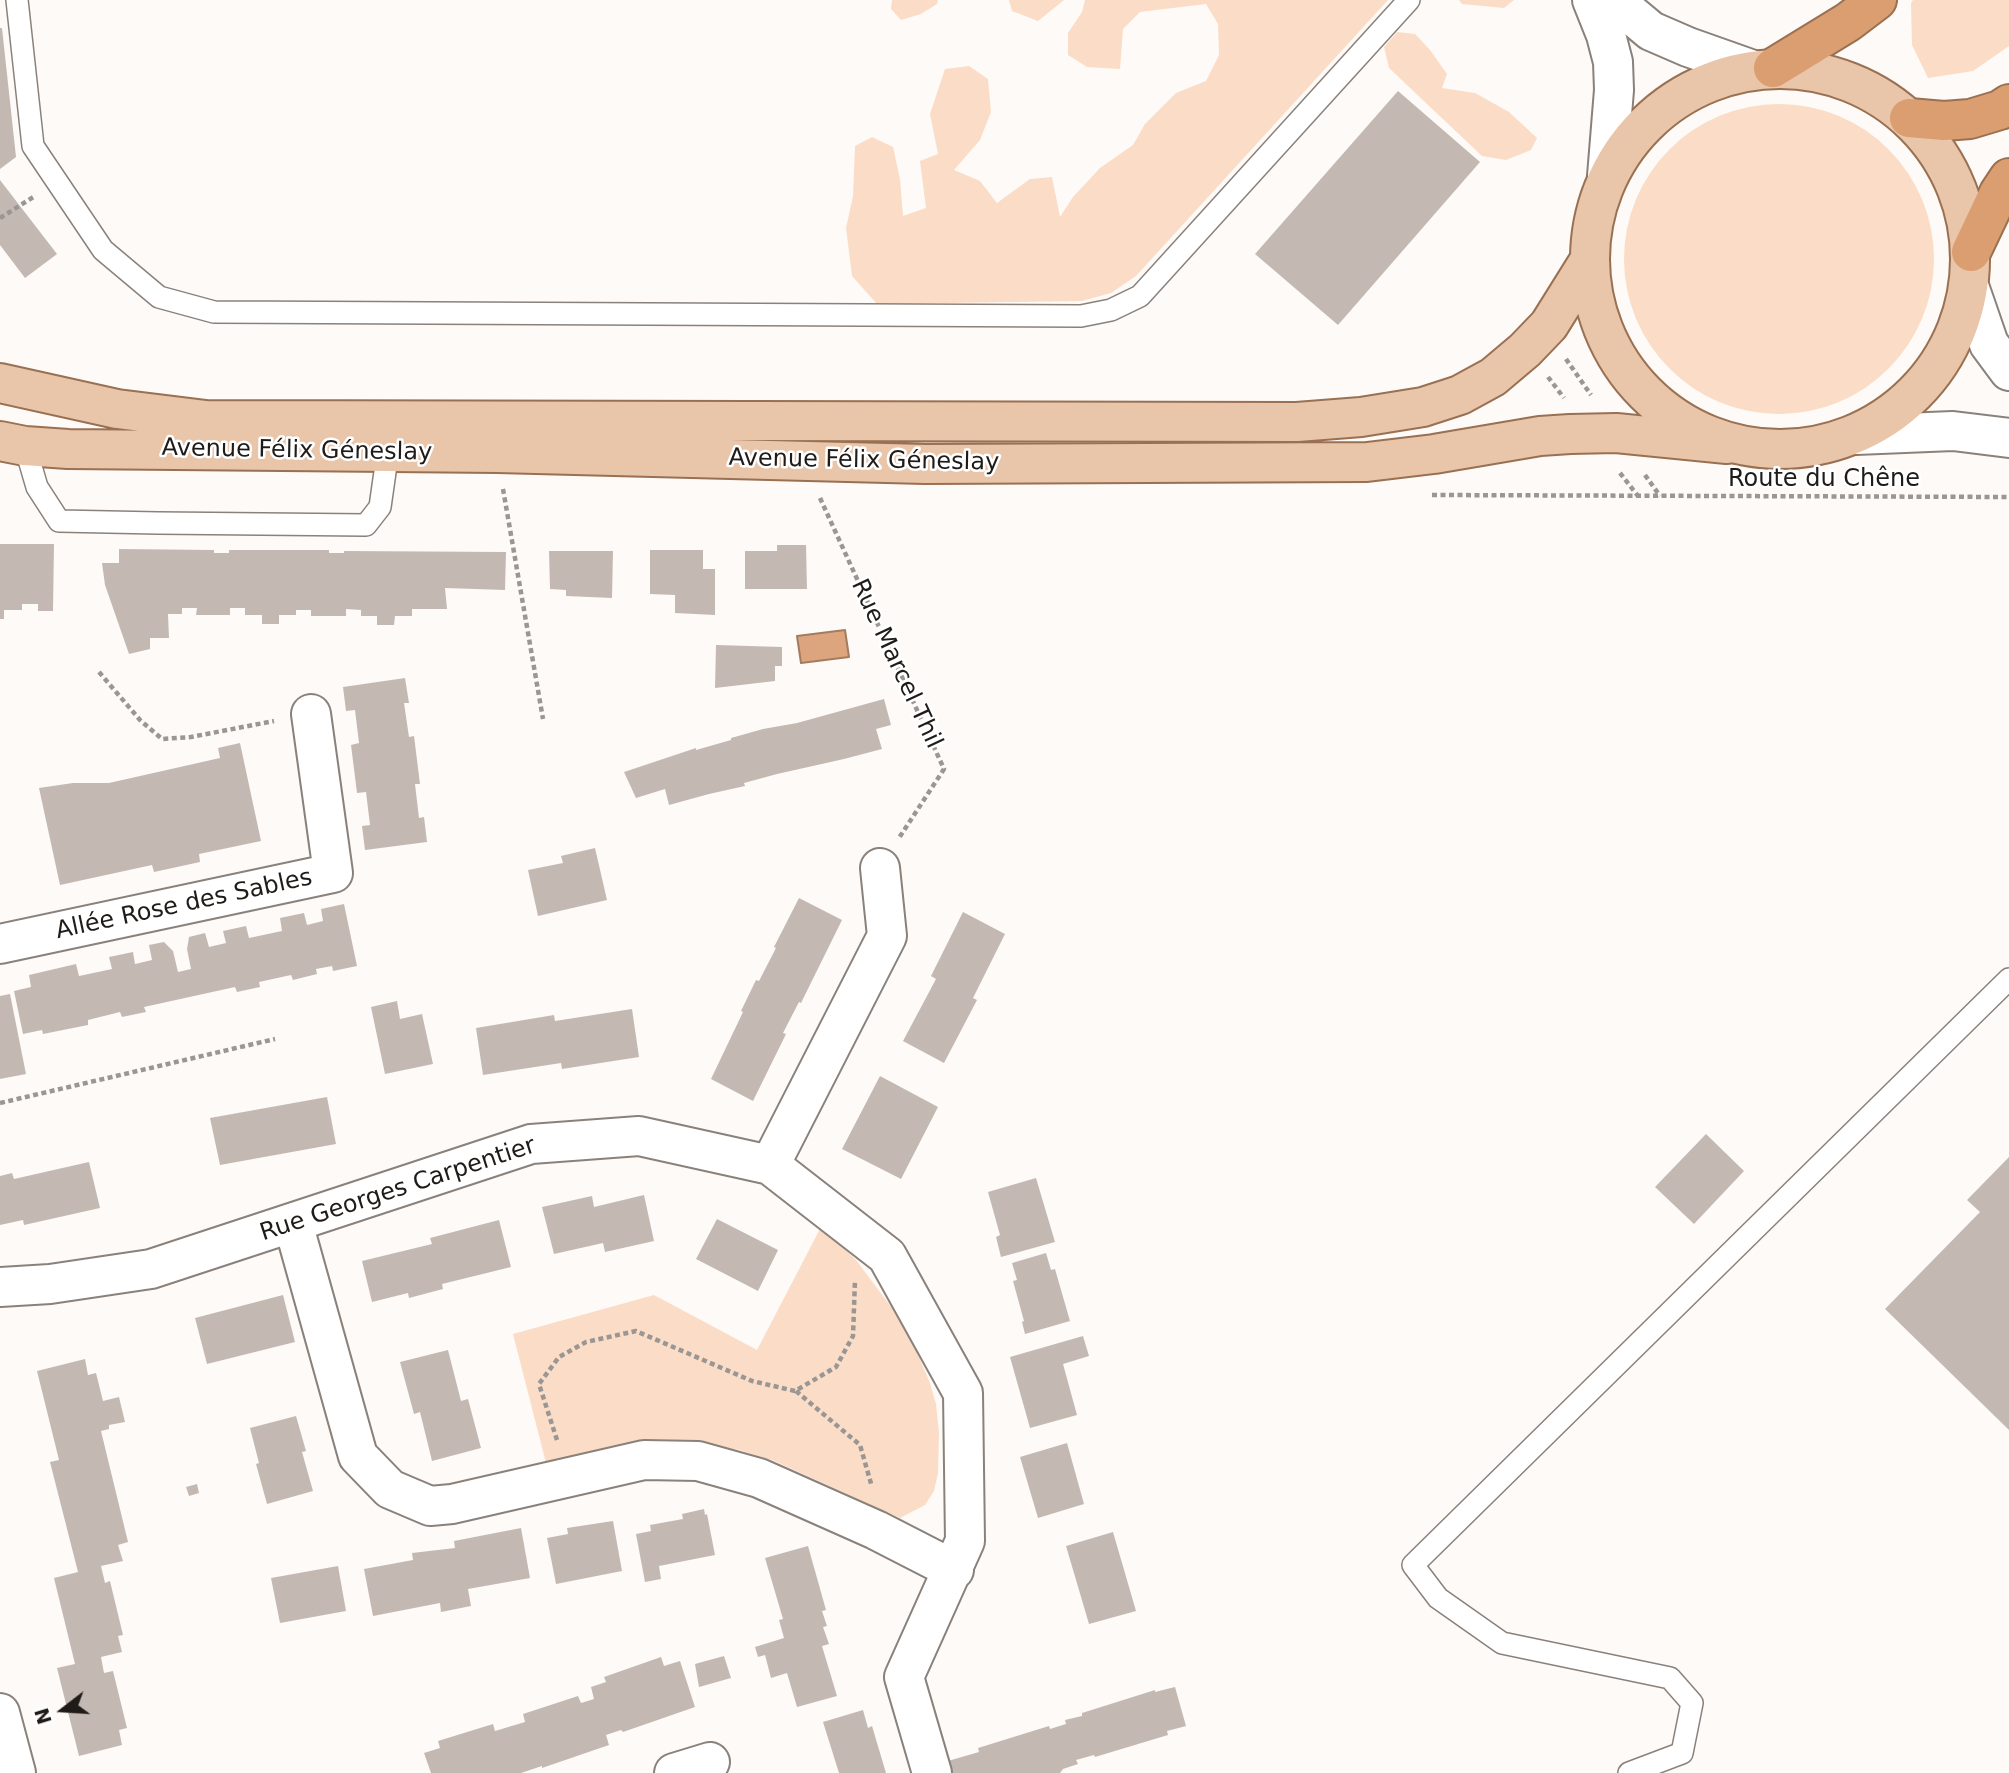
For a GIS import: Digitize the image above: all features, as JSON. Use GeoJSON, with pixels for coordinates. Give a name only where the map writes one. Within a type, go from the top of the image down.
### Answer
{"type":"FeatureCollection","features":[{"type":"Feature","properties":{"kind":"highway"},"geometry":{"type":"LineString","coordinates":[[1763,69],[1848,22],[1877,0]]}},
{"type":"Feature","properties":{"kind":"highway"},"geometry":{"type":"LineString","coordinates":[[1909,118],[1944,121],[1970,119],[2000,110],[2009,104]]}},
{"type":"Feature","properties":{"kind":"highway"},"geometry":{"type":"LineString","coordinates":[[1970,269],[1999,193],[2009,178]]}},
{"type":"Feature","properties":{"kind":"highway"},"geometry":{"type":"LineString","coordinates":[[1970,269],[1991,221],[2009,204]]}},
{"type":"Feature","properties":{"kind":"main road"},"geometry":{"type":"LineString","coordinates":[[1727,443],[1672,417],[1628,375],[1599,321],[1589,261],[1593,217],[1607,176],[1643,125],[1694,88],[1763,69],[1822,73],[1868,90],[1909,118],[1941,157],[1962,202],[1970,269]]}},
{"type":"Feature","properties":{"kind":"main road","name":"Avenue Félix Géneslay"},"geometry":{"type":"LineString","coordinates":[[0,383],[117,410],[206,420],[1297,422],[1360,417],[1423,407],[1460,395],[1493,377],[1549,325],[1589,261]]}},
{"type":"Feature","properties":{"kind":"main road","name":"Avenue Félix Géneslay"},"geometry":{"type":"LineString","coordinates":[[12,444],[68,449],[497,453],[925,464],[1367,462],[1434,454],[1530,437],[1616,433],[1792,451],[1856,435],[1910,400],[1949,348],[1970,269]]}},
{"type":"Feature","properties":{"kind":"street"},"geometry":{"type":"LineString","coordinates":[[1592,0],[1606,34],[1613,62],[1614,90],[1607,176]]}},
{"type":"Feature","properties":{"kind":"street"},"geometry":{"type":"LineString","coordinates":[[1618,0],[1651,31],[1688,47],[1763,69]]}},
{"type":"Feature","properties":{"kind":"street"},"geometry":{"type":"LineString","coordinates":[[1970,269],[1989,344],[2009,371]]}},
{"type":"Feature","properties":{"kind":"street"},"geometry":{"type":"LineString","coordinates":[[1856,435],[1953,431],[2009,438]]}},
{"type":"Feature","properties":{"kind":"street","name":"Allée Rose des Sables"},"geometry":{"type":"LineString","coordinates":[[0,944],[333,873],[311,713]]}},
{"type":"Feature","properties":{"kind":"street"},"geometry":{"type":"LineString","coordinates":[[770,1165],[887,936],[880,868]]}},
{"type":"Feature","properties":{"kind":"street","name":"Rue Georges Carpentier"},"geometry":{"type":"LineString","coordinates":[[0,1287],[50,1284],[151,1269],[530,1144],[639,1136],[770,1165],[887,1256],[963,1393],[965,1541],[904,1677],[932,1773]]}},
{"type":"Feature","properties":{"kind":"street"},"geometry":{"type":"LineString","coordinates":[[293,1223],[358,1456],[390,1489],[430,1506],[452,1504],[645,1460],[698,1461],[759,1478],[876,1530],[954,1570]]}},
{"type":"Feature","properties":{"kind":"street"},"geometry":{"type":"LineString","coordinates":[[0,1713],[16,1773]]}},
{"type":"Feature","properties":{"kind":"street"},"geometry":{"type":"LineString","coordinates":[[674,1773],[710,1762]]}},
{"type":"Feature","properties":{"kind":"lane"},"geometry":{"type":"LineString","coordinates":[[18,0],[33,146],[103,250],[159,297],[214,312],[1081,316],[1111,310],[1140,296],[1409,0]]}},
{"type":"Feature","properties":{"kind":"lane"},"geometry":{"type":"LineString","coordinates":[[12,444],[59,521],[366,525],[380,507],[388,452]]}},
{"type":"Feature","properties":{"kind":"lane"},"geometry":{"type":"LineString","coordinates":[[1629,1773],[1682,1752],[1692,1703],[1670,1678],[1502,1643],[1438,1598],[1413,1565],[2009,979]]}},
{"type":"Feature","properties":{"kind":"path"},"geometry":{"type":"LineString","coordinates":[[0,218],[58,183]]}},
{"type":"Feature","properties":{"kind":"path"},"geometry":{"type":"LineString","coordinates":[[497,453],[543,719]]}},
{"type":"Feature","properties":{"kind":"path","name":"Rue Marcel Thil"},"geometry":{"type":"LineString","coordinates":[[803,460],[944,769],[880,868]]}},
{"type":"Feature","properties":{"kind":"path","name":"Route du Chêne"},"geometry":{"type":"LineString","coordinates":[[1424,495],[2009,497]]}},
{"type":"Feature","properties":{"kind":"path"},"geometry":{"type":"LineString","coordinates":[[99,672],[140,720],[162,740],[191,737],[311,713]]}},
{"type":"Feature","properties":{"kind":"path"},"geometry":{"type":"LineString","coordinates":[[0,1103],[275,1039]]}},
{"type":"Feature","properties":{"kind":"path"},"geometry":{"type":"LineString","coordinates":[[796,1391],[836,1367],[853,1336],[857,1233]]}},
{"type":"Feature","properties":{"kind":"path"},"geometry":{"type":"LineString","coordinates":[[568,1476],[538,1384],[559,1357],[586,1342],[636,1331],[752,1381],[796,1391],[860,1445],[872,1484],[876,1530]]}},
{"type":"Feature","properties":{"kind":"shaded area"},"geometry":{"type":"Polygon","coordinates":[[[892,0],[938,0],[937,4],[921,14],[901,20],[891,9],[892,0]]]}},
{"type":"Feature","properties":{"kind":"shaded area"},"geometry":{"type":"Polygon","coordinates":[[[1009,0],[1064,0],[1038,21],[1012,11],[1009,0]]]}},
{"type":"Feature","properties":{"kind":"shaded area"},"geometry":{"type":"Polygon","coordinates":[[[1085,0],[1388,0],[1136,276],[1111,293],[1082,301],[877,304],[852,276],[846,228],[853,196],[855,146],[872,137],[893,147],[900,179],[903,216],[926,208],[920,161],[938,154],[930,114],[945,69],[969,66],[988,79],[991,112],[980,140],[954,170],[980,181],[997,203],[1030,179],[1052,177],[1060,217],[1073,197],[1100,168],[1133,145],[1145,124],[1176,93],[1206,81],[1219,55],[1218,24],[1206,4],[1140,12],[1123,29],[1120,69],[1087,67],[1068,55],[1068,33],[1082,12],[1085,0]]]}},
{"type":"Feature","properties":{"kind":"shaded area"},"geometry":{"type":"Polygon","coordinates":[[[1459,0],[1514,0],[1504,8],[1462,4],[1459,0]]]}},
{"type":"Feature","properties":{"kind":"shaded area"},"geometry":{"type":"Polygon","coordinates":[[[1913,0],[2009,0],[2009,46],[1973,71],[1928,78],[1912,45],[1913,0]]]}},
{"type":"Feature","properties":{"kind":"shaded area"},"geometry":{"type":"Polygon","coordinates":[[[1397,32],[1415,34],[1430,50],[1447,74],[1442,88],[1475,93],[1509,112],[1537,138],[1531,150],[1506,160],[1482,156],[1389,68],[1384,47],[1397,32]]]}},
{"type":"Feature","properties":{"kind":"shaded area"},"geometry":{"type":"Polygon","coordinates":[[[1779,104],[1809,107],[1838,116],[1865,130],[1889,149],[1908,173],[1922,200],[1931,229],[1934,259],[1931,289],[1922,318],[1908,345],[1889,369],[1865,388],[1838,402],[1809,411],[1779,414],[1749,411],[1720,402],[1693,388],[1669,369],[1650,345],[1636,318],[1627,289],[1624,259],[1627,229],[1636,200],[1650,173],[1669,149],[1693,130],[1720,116],[1749,107],[1779,104]]]}},
{"type":"Feature","properties":{"kind":"shaded area"},"geometry":{"type":"Polygon","coordinates":[[[845,630],[849,657],[801,663],[797,636],[845,630]]]}},
{"type":"Feature","properties":{"kind":"shaded area"},"geometry":{"type":"Polygon","coordinates":[[[821,1227],[856,1260],[895,1312],[930,1383],[936,1404],[939,1433],[938,1473],[934,1491],[925,1505],[900,1518],[772,1460],[739,1450],[694,1443],[546,1463],[513,1334],[654,1295],[757,1350],[821,1227]]]}},
{"type":"Feature","properties":{"kind":"building"},"geometry":{"type":"Polygon","coordinates":[[[0,28],[16,157],[0,169],[0,28]]]}},
{"type":"Feature","properties":{"kind":"building"},"geometry":{"type":"Polygon","coordinates":[[[1398,91],[1480,162],[1338,325],[1255,254],[1398,91]]]}},
{"type":"Feature","properties":{"kind":"building"},"geometry":{"type":"Polygon","coordinates":[[[0,180],[57,254],[25,278],[0,245],[0,180]]]}},
{"type":"Feature","properties":{"kind":"building"},"geometry":{"type":"Polygon","coordinates":[[[0,544],[54,544],[53,611],[38,611],[38,604],[22,604],[22,610],[4,610],[4,619],[0,619],[0,544]]]}},
{"type":"Feature","properties":{"kind":"building"},"geometry":{"type":"Polygon","coordinates":[[[777,545],[806,545],[807,589],[745,589],[745,551],[777,551],[777,545]]]}},
{"type":"Feature","properties":{"kind":"building"},"geometry":{"type":"Polygon","coordinates":[[[119,549],[214,550],[214,553],[229,553],[229,550],[329,550],[329,553],[506,552],[505,590],[445,588],[447,609],[412,609],[412,616],[395,616],[394,625],[377,625],[377,616],[361,616],[361,610],[346,609],[346,616],[311,616],[311,610],[296,610],[296,615],[279,615],[279,624],[262,624],[262,615],[245,615],[245,608],[230,608],[230,615],[196,615],[197,608],[182,608],[182,614],[168,614],[169,638],[150,638],[150,649],[129,654],[105,585],[102,563],[119,563],[119,549]]]}},
{"type":"Feature","properties":{"kind":"building"},"geometry":{"type":"Polygon","coordinates":[[[650,550],[703,550],[703,569],[715,569],[715,615],[675,613],[675,595],[650,594],[650,550]]]}},
{"type":"Feature","properties":{"kind":"building"},"geometry":{"type":"Polygon","coordinates":[[[549,551],[613,551],[612,598],[566,596],[566,590],[550,589],[549,551]]]}},
{"type":"Feature","properties":{"kind":"building"},"geometry":{"type":"Polygon","coordinates":[[[716,645],[782,647],[782,666],[775,666],[775,681],[715,688],[716,645]]]}},
{"type":"Feature","properties":{"kind":"building"},"geometry":{"type":"Polygon","coordinates":[[[405,678],[409,703],[404,703],[409,737],[414,736],[420,784],[415,784],[419,818],[424,817],[427,842],[365,850],[362,826],[370,825],[366,792],[357,793],[351,745],[359,743],[355,710],[346,711],[343,687],[405,678]]]}},
{"type":"Feature","properties":{"kind":"building"},"geometry":{"type":"Polygon","coordinates":[[[884,699],[891,725],[876,729],[882,749],[777,774],[744,783],[745,786],[669,805],[665,789],[636,798],[624,772],[763,729],[797,723],[884,699]]]}},
{"type":"Feature","properties":{"kind":"building"},"geometry":{"type":"Polygon","coordinates":[[[240,743],[261,841],[199,854],[200,862],[154,872],[152,865],[60,885],[39,788],[73,783],[109,783],[220,758],[218,748],[240,743]]]}},
{"type":"Feature","properties":{"kind":"building"},"geometry":{"type":"Polygon","coordinates":[[[595,848],[607,900],[538,916],[528,870],[563,863],[561,856],[595,848]]]}},
{"type":"Feature","properties":{"kind":"building"},"geometry":{"type":"Polygon","coordinates":[[[799,898],[842,920],[783,1033],[786,1034],[753,1101],[711,1079],[756,980],[759,981],[799,898]]]}},
{"type":"Feature","properties":{"kind":"building"},"geometry":{"type":"Polygon","coordinates":[[[344,904],[357,966],[333,971],[332,966],[316,969],[317,974],[293,980],[291,975],[259,982],[260,987],[237,992],[235,987],[144,1007],[146,1012],[122,1017],[120,1012],[88,1020],[88,1025],[43,1034],[42,1030],[23,1034],[14,991],[31,987],[29,975],[76,964],[79,976],[112,969],[109,957],[133,952],[135,964],[152,960],[149,945],[164,942],[173,951],[178,972],[191,969],[187,949],[189,937],[205,933],[209,947],[226,943],[223,931],[246,926],[249,938],[282,931],[280,918],[304,913],[307,925],[323,921],[321,909],[344,904]]]}},
{"type":"Feature","properties":{"kind":"building"},"geometry":{"type":"Polygon","coordinates":[[[963,912],[1005,934],[973,998],[977,1000],[944,1063],[903,1041],[936,979],[931,976],[963,912]]]}},
{"type":"Feature","properties":{"kind":"building"},"geometry":{"type":"Polygon","coordinates":[[[10,994],[26,1074],[0,1079],[0,996],[10,994]]]}},
{"type":"Feature","properties":{"kind":"building"},"geometry":{"type":"Polygon","coordinates":[[[397,1001],[400,1019],[422,1014],[433,1064],[385,1074],[371,1007],[397,1001]]]}},
{"type":"Feature","properties":{"kind":"building"},"geometry":{"type":"Polygon","coordinates":[[[632,1009],[639,1057],[562,1069],[561,1063],[483,1075],[476,1028],[554,1015],[555,1021],[632,1009]]]}},
{"type":"Feature","properties":{"kind":"building"},"geometry":{"type":"Polygon","coordinates":[[[880,1076],[938,1107],[901,1179],[842,1149],[880,1076]]]}},
{"type":"Feature","properties":{"kind":"building"},"geometry":{"type":"Polygon","coordinates":[[[327,1097],[336,1144],[220,1165],[210,1118],[327,1097]]]}},
{"type":"Feature","properties":{"kind":"building"},"geometry":{"type":"Polygon","coordinates":[[[1706,1134],[1744,1171],[1694,1224],[1655,1187],[1706,1134]]]}},
{"type":"Feature","properties":{"kind":"building"},"geometry":{"type":"Polygon","coordinates":[[[2009,1157],[2009,1430],[1885,1309],[1980,1212],[1967,1200],[2009,1157]]]}},
{"type":"Feature","properties":{"kind":"building"},"geometry":{"type":"Polygon","coordinates":[[[89,1162],[100,1208],[24,1225],[23,1220],[0,1225],[0,1176],[12,1173],[14,1179],[89,1162]]]}},
{"type":"Feature","properties":{"kind":"building"},"geometry":{"type":"Polygon","coordinates":[[[1036,1178],[1055,1242],[1001,1257],[996,1237],[1000,1235],[988,1192],[1036,1178]]]}},
{"type":"Feature","properties":{"kind":"building"},"geometry":{"type":"Polygon","coordinates":[[[644,1195],[654,1241],[605,1252],[603,1243],[554,1254],[542,1207],[592,1196],[594,1207],[644,1195]]]}},
{"type":"Feature","properties":{"kind":"building"},"geometry":{"type":"Polygon","coordinates":[[[717,1219],[778,1250],[758,1291],[696,1259],[717,1219]]]}},
{"type":"Feature","properties":{"kind":"building"},"geometry":{"type":"Polygon","coordinates":[[[499,1220],[511,1267],[442,1284],[443,1289],[409,1298],[408,1293],[372,1302],[362,1261],[432,1244],[430,1238],[499,1220]]]}},
{"type":"Feature","properties":{"kind":"building"},"geometry":{"type":"Polygon","coordinates":[[[1046,1253],[1051,1270],[1055,1269],[1070,1321],[1025,1334],[1013,1281],[1017,1280],[1012,1263],[1046,1253]]]}},
{"type":"Feature","properties":{"kind":"building"},"geometry":{"type":"Polygon","coordinates":[[[283,1295],[295,1342],[207,1364],[195,1318],[283,1295]]]}},
{"type":"Feature","properties":{"kind":"building"},"geometry":{"type":"Polygon","coordinates":[[[1083,1336],[1089,1356],[1063,1364],[1077,1415],[1030,1428],[1010,1357],[1083,1336]]]}},
{"type":"Feature","properties":{"kind":"building"},"geometry":{"type":"Polygon","coordinates":[[[448,1350],[461,1401],[468,1399],[481,1448],[432,1461],[420,1412],[414,1414],[400,1362],[448,1350]]]}},
{"type":"Feature","properties":{"kind":"building"},"geometry":{"type":"Polygon","coordinates":[[[85,1359],[88,1375],[96,1373],[103,1401],[119,1397],[125,1422],[109,1425],[109,1429],[101,1431],[128,1542],[118,1545],[123,1561],[101,1566],[105,1583],[110,1581],[123,1635],[118,1636],[122,1652],[101,1657],[104,1673],[113,1671],[127,1728],[119,1730],[122,1745],[79,1756],[57,1668],[75,1664],[54,1578],[78,1572],[50,1462],[59,1460],[37,1371],[85,1359]]]}},
{"type":"Feature","properties":{"kind":"building"},"geometry":{"type":"Polygon","coordinates":[[[296,1416],[306,1451],[302,1452],[313,1491],[267,1504],[250,1428],[296,1416]]]}},
{"type":"Feature","properties":{"kind":"building"},"geometry":{"type":"Polygon","coordinates":[[[1067,1443],[1084,1504],[1038,1518],[1020,1457],[1067,1443]]]}},
{"type":"Feature","properties":{"kind":"building"},"geometry":{"type":"Polygon","coordinates":[[[197,1484],[199,1493],[189,1496],[186,1487],[197,1484]]]}},
{"type":"Feature","properties":{"kind":"building"},"geometry":{"type":"Polygon","coordinates":[[[704,1509],[715,1555],[659,1566],[661,1579],[645,1582],[636,1534],[651,1531],[650,1525],[683,1519],[682,1514],[704,1509]]]}},
{"type":"Feature","properties":{"kind":"building"},"geometry":{"type":"Polygon","coordinates":[[[613,1521],[622,1571],[556,1584],[547,1538],[568,1534],[567,1528],[613,1521]]]}},
{"type":"Feature","properties":{"kind":"building"},"geometry":{"type":"Polygon","coordinates":[[[521,1528],[530,1578],[468,1589],[471,1606],[441,1612],[440,1603],[373,1616],[364,1569],[413,1560],[412,1553],[455,1548],[454,1541],[521,1528]]]}},
{"type":"Feature","properties":{"kind":"building"},"geometry":{"type":"Polygon","coordinates":[[[1113,1532],[1136,1611],[1089,1624],[1066,1546],[1113,1532]]]}},
{"type":"Feature","properties":{"kind":"building"},"geometry":{"type":"Polygon","coordinates":[[[808,1546],[826,1610],[822,1611],[827,1626],[823,1627],[829,1644],[822,1646],[837,1696],[797,1707],[787,1673],[771,1678],[765,1655],[758,1657],[755,1647],[784,1638],[779,1620],[783,1619],[765,1558],[808,1546]]]}},
{"type":"Feature","properties":{"kind":"building"},"geometry":{"type":"Polygon","coordinates":[[[338,1566],[346,1611],[280,1623],[271,1578],[338,1566]]]}},
{"type":"Feature","properties":{"kind":"building"},"geometry":{"type":"Polygon","coordinates":[[[724,1656],[731,1678],[699,1687],[695,1664],[724,1656]]]}},
{"type":"Feature","properties":{"kind":"building"},"geometry":{"type":"Polygon","coordinates":[[[661,1657],[664,1666],[680,1661],[695,1707],[623,1732],[621,1730],[606,1735],[609,1745],[542,1768],[521,1773],[431,1773],[424,1753],[440,1748],[438,1741],[493,1724],[495,1731],[525,1722],[523,1714],[578,1696],[581,1703],[594,1699],[591,1687],[606,1682],[604,1677],[661,1657]]]}},
{"type":"Feature","properties":{"kind":"building"},"geometry":{"type":"Polygon","coordinates":[[[1175,1687],[1186,1726],[1167,1731],[1168,1735],[1076,1760],[1078,1764],[1063,1769],[1060,1773],[943,1773],[941,1763],[979,1752],[978,1748],[1049,1726],[1050,1729],[1066,1724],[1065,1720],[1082,1716],[1082,1713],[1155,1690],[1175,1687]]]}},
{"type":"Feature","properties":{"kind":"building"},"geometry":{"type":"Polygon","coordinates":[[[863,1710],[868,1728],[872,1726],[886,1773],[839,1773],[823,1722],[863,1710]]]}}]}
